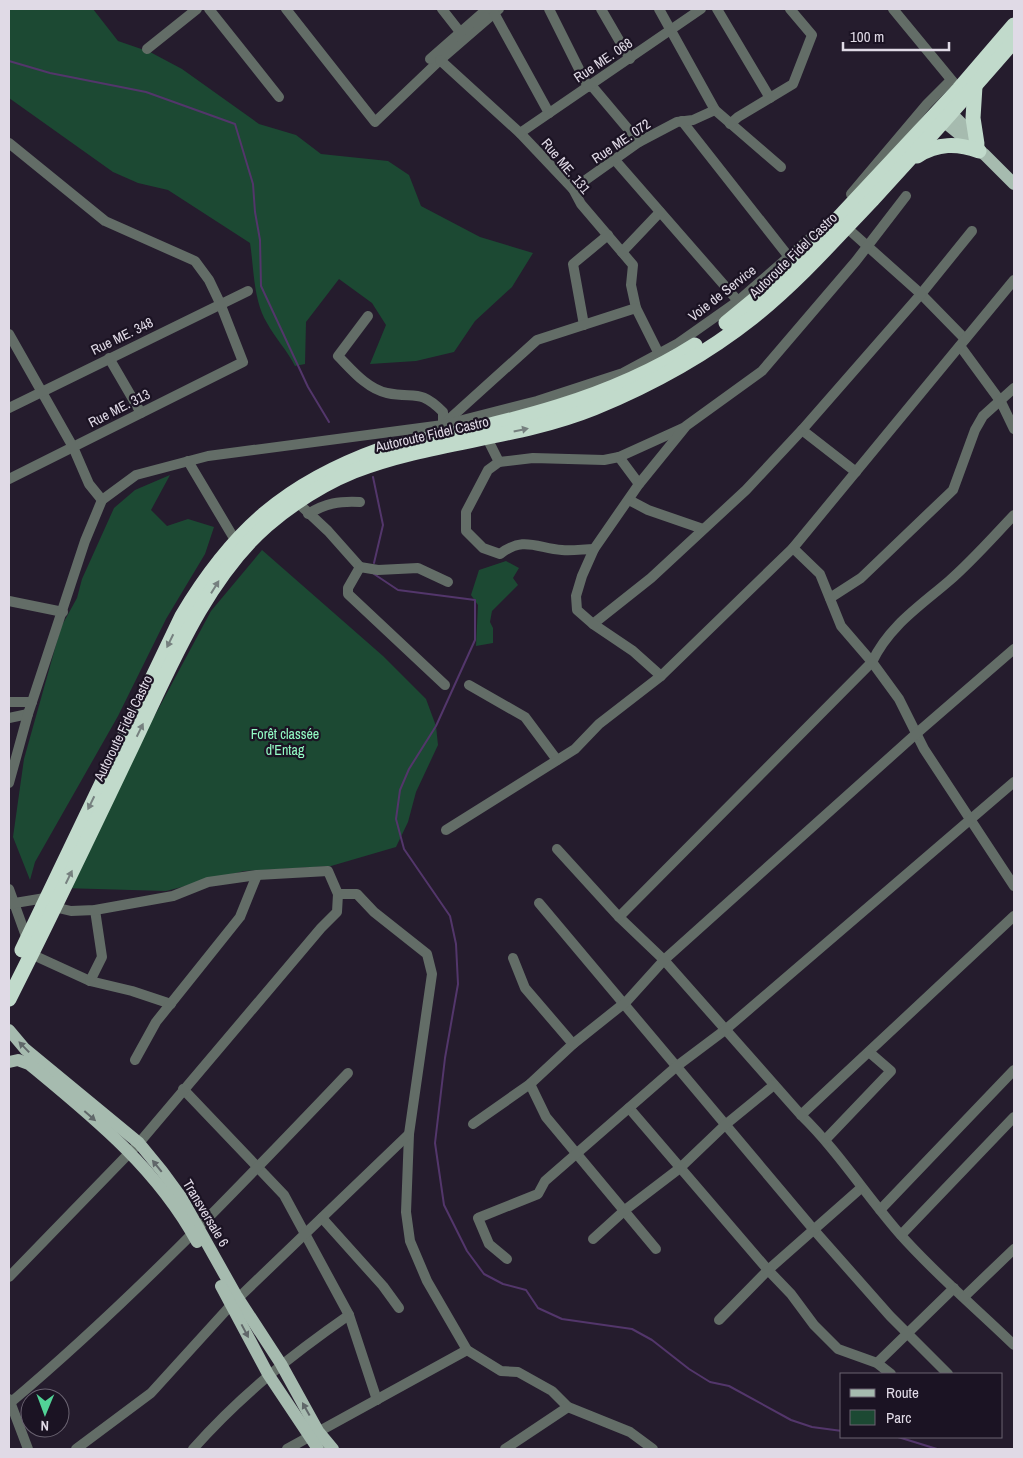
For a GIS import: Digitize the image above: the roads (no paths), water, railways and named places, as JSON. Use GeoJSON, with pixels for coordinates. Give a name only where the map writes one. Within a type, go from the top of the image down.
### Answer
{"type":"FeatureCollection","features":[{"type":"Feature","properties":{"kind":"highway","name":"Autoroute Fidel Castro"},"geometry":{"type":"LineString","coordinates":[[9,976],[212,592],[234,559],[265,527],[297,502],[352,472],[383,461],[538,427],[594,408],[673,370],[750,319],[770,303],[846,227],[907,162],[944,114],[955,84],[1014,24]]}},
{"type":"Feature","properties":{"kind":"highway","name":"Autoroute Fidel Castro"},"geometry":{"type":"LineString","coordinates":[[9,999],[31,954],[49,902],[182,616],[205,578],[235,540],[263,513],[300,487],[331,469],[382,449],[444,430],[546,412],[583,400],[639,376],[692,346],[745,310],[788,272],[944,114],[975,86],[1014,40]]}},
{"type":"Feature","properties":{"kind":"highway"},"geometry":{"type":"LineString","coordinates":[[907,162],[926,150],[939,146],[958,145],[980,150],[973,118],[975,86]]}},
{"type":"Feature","properties":{"kind":"main road"},"geometry":{"type":"LineString","coordinates":[[944,114],[1013,182]]}},
{"type":"Feature","properties":{"kind":"main road","name":"Transversale 6"},"geometry":{"type":"LineString","coordinates":[[9,1030],[25,1049],[135,1147],[172,1202],[197,1232],[234,1302],[268,1374],[313,1434],[333,1449]]}},
{"type":"Feature","properties":{"kind":"main road","name":"Transversale 6"},"geometry":{"type":"LineString","coordinates":[[9,1062],[18,1060],[29,1064],[135,1147]]}},
{"type":"Feature","properties":{"kind":"main road","name":"Transversale 6"},"geometry":{"type":"LineString","coordinates":[[234,1302],[280,1364],[313,1434],[318,1449]]}},
{"type":"Feature","properties":{"kind":"street"},"geometry":{"type":"LineString","coordinates":[[146,49],[197,9]]}},
{"type":"Feature","properties":{"kind":"street"},"geometry":{"type":"LineString","coordinates":[[209,9],[279,97]]}},
{"type":"Feature","properties":{"kind":"street"},"geometry":{"type":"LineString","coordinates":[[286,9],[375,122],[460,32],[493,10]]}},
{"type":"Feature","properties":{"kind":"street"},"geometry":{"type":"LineString","coordinates":[[442,9],[460,32]]}},
{"type":"Feature","properties":{"kind":"street"},"geometry":{"type":"LineString","coordinates":[[549,9],[590,86],[639,142]]}},
{"type":"Feature","properties":{"kind":"street"},"geometry":{"type":"LineString","coordinates":[[601,9],[630,58]]}},
{"type":"Feature","properties":{"kind":"street"},"geometry":{"type":"LineString","coordinates":[[659,9],[715,110],[781,167]]}},
{"type":"Feature","properties":{"kind":"street","name":"Rue ME. 068"},"geometry":{"type":"LineString","coordinates":[[520,133],[672,31],[701,9]]}},
{"type":"Feature","properties":{"kind":"street"},"geometry":{"type":"LineString","coordinates":[[717,9],[770,98]]}},
{"type":"Feature","properties":{"kind":"street"},"geometry":{"type":"LineString","coordinates":[[730,124],[738,117],[793,84],[812,35],[790,9]]}},
{"type":"Feature","properties":{"kind":"street"},"geometry":{"type":"LineString","coordinates":[[435,60],[493,10]]}},
{"type":"Feature","properties":{"kind":"street"},"geometry":{"type":"LineString","coordinates":[[493,10],[549,113]]}},
{"type":"Feature","properties":{"kind":"street"},"geometry":{"type":"LineString","coordinates":[[897,10],[955,84]]}},
{"type":"Feature","properties":{"kind":"street","name":"Rue ME. 131"},"geometry":{"type":"LineString","coordinates":[[435,60],[520,133],[572,189],[581,204],[633,265],[631,285],[636,308],[659,354]]}},
{"type":"Feature","properties":{"kind":"street","name":"Voie de Service"},"geometry":{"type":"LineString","coordinates":[[102,500],[136,475],[208,456],[444,430],[624,373],[677,344],[738,301],[789,257],[822,226],[927,104],[955,84]]}},
{"type":"Feature","properties":{"kind":"street","name":"Rue ME. 072"},"geometry":{"type":"LineString","coordinates":[[572,189],[607,167],[614,159],[639,142],[677,122],[693,120],[715,110]]}},
{"type":"Feature","properties":{"kind":"street"},"geometry":{"type":"LineString","coordinates":[[682,122],[789,257]]}},
{"type":"Feature","properties":{"kind":"street"},"geometry":{"type":"LineString","coordinates":[[9,143],[105,221],[195,261],[209,280],[220,303]]}},
{"type":"Feature","properties":{"kind":"street"},"geometry":{"type":"LineString","coordinates":[[614,159],[738,301]]}},
{"type":"Feature","properties":{"kind":"street"},"geometry":{"type":"LineString","coordinates":[[594,549],[562,550],[541,545],[512,545],[500,554],[483,548],[466,531],[466,512],[488,470],[499,462],[533,458],[604,460],[619,457],[686,426],[762,370],[868,246],[906,196]]}},
{"type":"Feature","properties":{"kind":"street"},"geometry":{"type":"LineString","coordinates":[[622,252],[660,212]]}},
{"type":"Feature","properties":{"kind":"street"},"geometry":{"type":"LineString","coordinates":[[846,227],[921,294],[962,343],[1000,402],[1014,429]]}},
{"type":"Feature","properties":{"kind":"street"},"geometry":{"type":"LineString","coordinates":[[592,624],[651,578],[746,490],[802,430],[921,294],[972,231]]}},
{"type":"Feature","properties":{"kind":"street"},"geometry":{"type":"LineString","coordinates":[[584,325],[573,264],[608,235]]}},
{"type":"Feature","properties":{"kind":"street"},"geometry":{"type":"LineString","coordinates":[[446,830],[575,749],[599,724],[661,676],[793,548],[1014,280]]}},
{"type":"Feature","properties":{"kind":"street","name":"Rue ME. 348"},"geometry":{"type":"LineString","coordinates":[[9,408],[220,303],[248,291]]}},
{"type":"Feature","properties":{"kind":"street","name":"Rue ME. 313"},"geometry":{"type":"LineString","coordinates":[[9,479],[243,362],[220,303]]}},
{"type":"Feature","properties":{"kind":"street"},"geometry":{"type":"LineString","coordinates":[[444,430],[537,340],[636,308]]}},
{"type":"Feature","properties":{"kind":"street"},"geometry":{"type":"LineString","coordinates":[[368,316],[338,356],[366,382],[386,393],[413,394],[430,399],[443,412],[444,430]]}},
{"type":"Feature","properties":{"kind":"street"},"geometry":{"type":"LineString","coordinates":[[9,334],[74,447],[90,484],[102,500],[85,541],[28,714],[9,782]]}},
{"type":"Feature","properties":{"kind":"street"},"geometry":{"type":"LineString","coordinates":[[110,358],[141,413]]}},
{"type":"Feature","properties":{"kind":"street"},"geometry":{"type":"LineString","coordinates":[[830,598],[862,578],[953,490],[974,430],[983,416],[1014,388]]}},
{"type":"Feature","properties":{"kind":"street"},"geometry":{"type":"LineString","coordinates":[[661,676],[633,650],[592,624],[577,610],[576,596],[582,576],[594,549],[640,484],[686,426]]}},
{"type":"Feature","properties":{"kind":"street"},"geometry":{"type":"LineString","coordinates":[[802,430],[856,472]]}},
{"type":"Feature","properties":{"kind":"street"},"geometry":{"type":"LineString","coordinates":[[487,438],[499,462]]}},
{"type":"Feature","properties":{"kind":"street"},"geometry":{"type":"LineString","coordinates":[[619,457],[640,484]]}},
{"type":"Feature","properties":{"kind":"street"},"geometry":{"type":"LineString","coordinates":[[188,461],[235,540]]}},
{"type":"Feature","properties":{"kind":"street"},"geometry":{"type":"LineString","coordinates":[[629,500],[648,510],[703,529]]}},
{"type":"Feature","properties":{"kind":"street"},"geometry":{"type":"LineString","coordinates":[[308,514],[324,504],[342,501],[360,502]]}},
{"type":"Feature","properties":{"kind":"street"},"geometry":{"type":"LineString","coordinates":[[297,502],[328,531],[360,567],[378,570],[418,568],[448,582]]}},
{"type":"Feature","properties":{"kind":"street"},"geometry":{"type":"LineString","coordinates":[[619,917],[872,662],[878,649],[898,623],[950,580],[1014,514]]}},
{"type":"Feature","properties":{"kind":"street"},"geometry":{"type":"LineString","coordinates":[[793,548],[820,574],[841,626],[872,662],[899,699],[924,749],[1014,886]]}},
{"type":"Feature","properties":{"kind":"street"},"geometry":{"type":"LineString","coordinates":[[360,567],[348,588],[348,594],[444,685]]}},
{"type":"Feature","properties":{"kind":"street"},"geometry":{"type":"LineString","coordinates":[[9,601],[63,612]]}},
{"type":"Feature","properties":{"kind":"street"},"geometry":{"type":"LineString","coordinates":[[474,1124],[530,1084],[573,1044],[622,1004],[664,960],[917,733],[1014,649]]}},
{"type":"Feature","properties":{"kind":"street"},"geometry":{"type":"LineString","coordinates":[[469,685],[525,717],[557,760]]}},
{"type":"Feature","properties":{"kind":"street"},"geometry":{"type":"LineString","coordinates":[[9,702],[32,702]]}},
{"type":"Feature","properties":{"kind":"street"},"geometry":{"type":"LineString","coordinates":[[9,718],[28,714]]}},
{"type":"Feature","properties":{"kind":"street"},"geometry":{"type":"LineString","coordinates":[[507,1259],[489,1244],[478,1218],[538,1194],[545,1181],[677,1066],[725,1030],[1014,782]]}},
{"type":"Feature","properties":{"kind":"street"},"geometry":{"type":"LineString","coordinates":[[557,849],[619,917],[664,960],[801,1115],[826,1139],[861,1188],[901,1235],[1014,1345]]}},
{"type":"Feature","properties":{"kind":"street"},"geometry":{"type":"LineString","coordinates":[[9,1277],[135,1147],[321,928],[337,912],[338,894],[328,871],[257,875],[208,882],[173,896],[95,910],[71,911],[49,902],[11,904]]}},
{"type":"Feature","properties":{"kind":"street"},"geometry":{"type":"LineString","coordinates":[[135,1060],[156,1022],[240,917],[257,875]]}},
{"type":"Feature","properties":{"kind":"street"},"geometry":{"type":"LineString","coordinates":[[9,889],[11,904],[27,939]]}},
{"type":"Feature","properties":{"kind":"street"},"geometry":{"type":"LineString","coordinates":[[338,894],[357,894],[374,912],[427,954],[432,974],[409,1134],[406,1212],[410,1241],[427,1281],[467,1350],[501,1371],[518,1372],[527,1376],[552,1391],[568,1407],[630,1432],[653,1449]]}},
{"type":"Feature","properties":{"kind":"street"},"geometry":{"type":"LineString","coordinates":[[539,902],[622,1004],[677,1066],[814,1230],[907,1334],[947,1373]]}},
{"type":"Feature","properties":{"kind":"street"},"geometry":{"type":"LineString","coordinates":[[90,981],[102,956],[95,910]]}},
{"type":"Feature","properties":{"kind":"street"},"geometry":{"type":"LineString","coordinates":[[801,1115],[1014,916]]}},
{"type":"Feature","properties":{"kind":"street"},"geometry":{"type":"LineString","coordinates":[[31,954],[90,981],[132,991],[171,1004]]}},
{"type":"Feature","properties":{"kind":"street"},"geometry":{"type":"LineString","coordinates":[[513,958],[525,988],[573,1044]]}},
{"type":"Feature","properties":{"kind":"street"},"geometry":{"type":"LineString","coordinates":[[826,1139],[891,1071],[869,1052]]}},
{"type":"Feature","properties":{"kind":"street"},"geometry":{"type":"LineString","coordinates":[[880,1210],[1014,1070]]}},
{"type":"Feature","properties":{"kind":"street"},"geometry":{"type":"LineString","coordinates":[[28,1449],[10,1401],[76,1348],[160,1264],[197,1232],[348,1073]]}},
{"type":"Feature","properties":{"kind":"street"},"geometry":{"type":"LineString","coordinates":[[530,1084],[546,1117],[656,1249]]}},
{"type":"Feature","properties":{"kind":"street"},"geometry":{"type":"LineString","coordinates":[[593,1239],[625,1210],[680,1168],[725,1125],[774,1085]]}},
{"type":"Feature","properties":{"kind":"street"},"geometry":{"type":"LineString","coordinates":[[184,1090],[284,1195],[349,1315],[377,1400]]}},
{"type":"Feature","properties":{"kind":"street"},"geometry":{"type":"LineString","coordinates":[[629,1108],[768,1270],[792,1294],[814,1325],[838,1348],[877,1363],[890,1373]]}},
{"type":"Feature","properties":{"kind":"street"},"geometry":{"type":"LineString","coordinates":[[901,1235],[1014,1117]]}},
{"type":"Feature","properties":{"kind":"street"},"geometry":{"type":"LineString","coordinates":[[76,1449],[151,1393],[234,1302],[322,1218],[346,1192],[409,1134]]}},
{"type":"Feature","properties":{"kind":"street"},"geometry":{"type":"LineString","coordinates":[[719,1320],[768,1270],[861,1188]]}},
{"type":"Feature","properties":{"kind":"street"},"geometry":{"type":"LineString","coordinates":[[322,1218],[383,1286],[399,1308]]}},
{"type":"Feature","properties":{"kind":"street"},"geometry":{"type":"LineString","coordinates":[[964,1297],[1014,1249]]}},
{"type":"Feature","properties":{"kind":"street"},"geometry":{"type":"LineString","coordinates":[[877,1363],[954,1288]]}},
{"type":"Feature","properties":{"kind":"street"},"geometry":{"type":"LineString","coordinates":[[193,1449],[226,1412],[268,1374],[349,1315]]}},
{"type":"Feature","properties":{"kind":"street"},"geometry":{"type":"LineString","coordinates":[[286,1449],[467,1350]]}},
{"type":"Feature","properties":{"kind":"street"},"geometry":{"type":"LineString","coordinates":[[505,1449],[568,1407]]}},
{"type":"Feature","properties":{"kind":"waterway"},"geometry":{"type":"LineString","coordinates":[[9,61],[50,73],[146,92],[235,124],[253,184],[260,240],[261,286],[308,387],[329,422]]}},
{"type":"Feature","properties":{"kind":"waterway"},"geometry":{"type":"LineString","coordinates":[[373,477],[383,525],[374,563]]}},
{"type":"Feature","properties":{"kind":"waterway"},"geometry":{"type":"LineString","coordinates":[[374,574],[398,590],[475,600],[475,640],[436,726],[409,769],[400,790],[396,819],[404,849],[450,916],[456,944],[458,984],[445,1058],[435,1143],[444,1205],[467,1251],[484,1274],[503,1284],[526,1290],[538,1308],[562,1319],[632,1329],[652,1340],[689,1369],[710,1382],[729,1386],[791,1420],[812,1427],[840,1431]]}},
{"type":"Feature","properties":{"kind":"waterway"},"geometry":{"type":"LineString","coordinates":[[901,1438],[937,1449]]}},
{"type":"Feature","properties":{"kind":"park label","name":"Forêt classée d'Entag"},"geometry":{"type":"Point","coordinates":[285,742]}}]}
